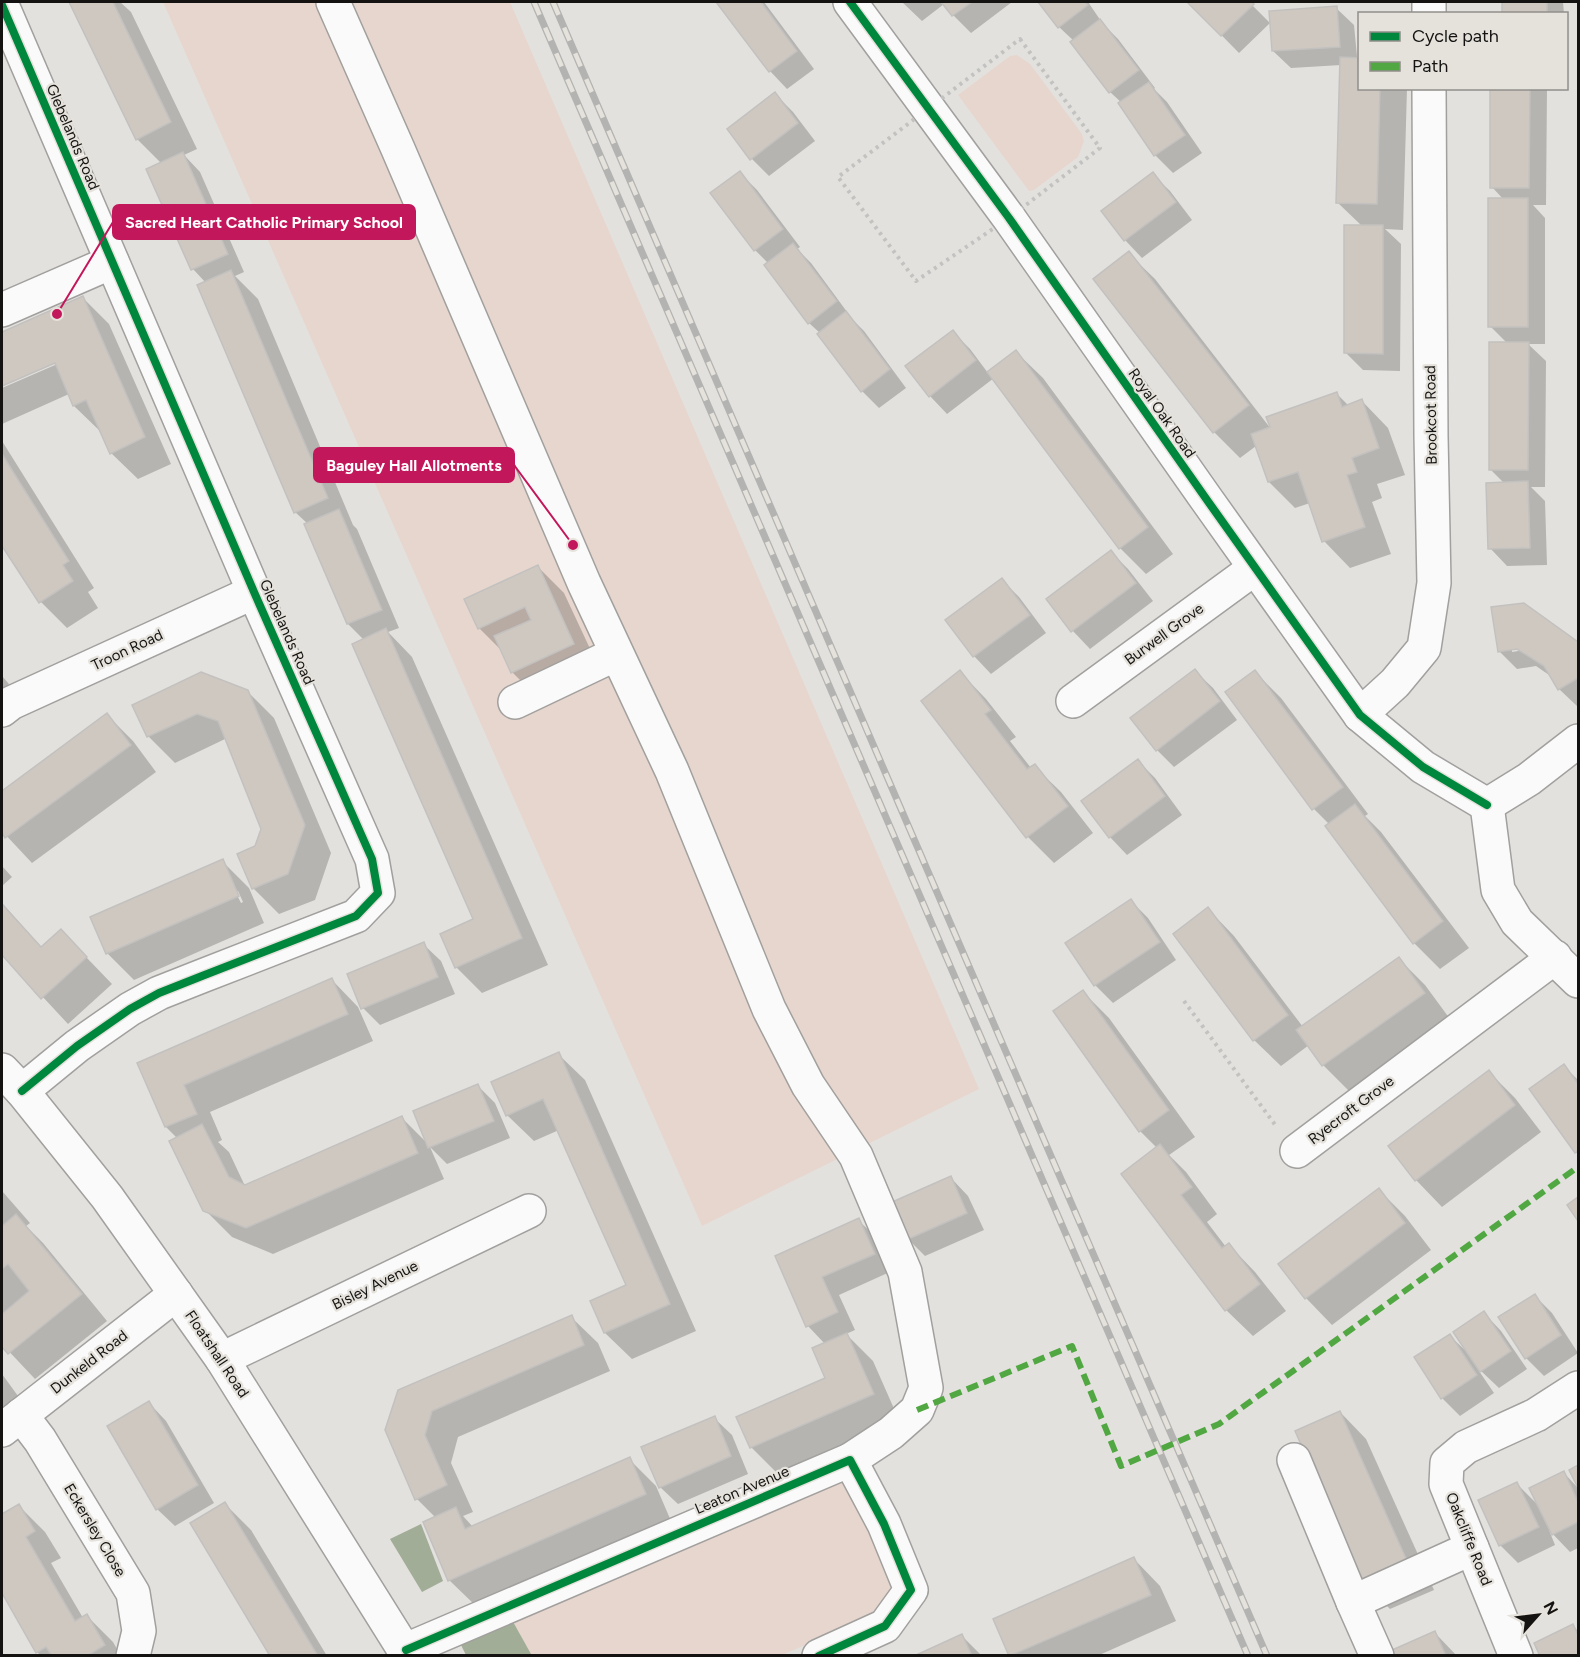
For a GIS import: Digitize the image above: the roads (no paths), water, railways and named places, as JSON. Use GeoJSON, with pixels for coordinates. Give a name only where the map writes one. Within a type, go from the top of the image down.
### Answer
{"type":"FeatureCollection","features":[{"type":"Feature","properties":{"kind":"street","name":"Leaton Avenue"},"geometry":{"type":"LineString","coordinates":[[333,2],[584,583],[672,771],[769,1009],[808,1085],[856,1156],[905,1272],[926,1388],[917,1410],[891,1433],[850,1460],[407,1653]]}},
{"type":"Feature","properties":{"kind":"street","name":"Royal Oak Road"},"geometry":{"type":"LineString","coordinates":[[850,2],[1009,218],[1360,715],[1423,767],[1487,805]]}},
{"type":"Feature","properties":{"kind":"street","name":"Glebelands Road"},"geometry":{"type":"LineString","coordinates":[[2,5],[254,592],[372,859],[378,893],[356,916],[159,993],[130,1009],[76,1046],[11,1081]]}},
{"type":"Feature","properties":{"kind":"street","name":"Brookcot Road"},"geometry":{"type":"LineString","coordinates":[[1360,715],[1395,683],[1425,648],[1434,582],[1429,90]]}},
{"type":"Feature","properties":{"kind":"street"},"geometry":{"type":"LineString","coordinates":[[2,310],[112,262]]}},
{"type":"Feature","properties":{"kind":"street","name":"Burwell Grove"},"geometry":{"type":"LineString","coordinates":[[1073,701],[1255,568]]}},
{"type":"Feature","properties":{"kind":"street","name":"Troon Road"},"geometry":{"type":"LineString","coordinates":[[2,710],[11,703],[254,592]]}},
{"type":"Feature","properties":{"kind":"street"},"geometry":{"type":"LineString","coordinates":[[515,702],[616,654]]}},
{"type":"Feature","properties":{"kind":"street"},"geometry":{"type":"LineString","coordinates":[[1578,741],[1529,779],[1487,805],[1498,890],[1517,922],[1578,981]]}},
{"type":"Feature","properties":{"kind":"street","name":"Ryecroft Grove"},"geometry":{"type":"LineString","coordinates":[[1297,1151],[1555,957]]}},
{"type":"Feature","properties":{"kind":"street","name":"Floatshall Road"},"geometry":{"type":"LineString","coordinates":[[11,1081],[106,1197],[222,1359],[407,1653]]}},
{"type":"Feature","properties":{"kind":"street","name":"Bisley Avenue"},"geometry":{"type":"LineString","coordinates":[[222,1359],[528,1211]]}},
{"type":"Feature","properties":{"kind":"street","name":"Dunkeld Road"},"geometry":{"type":"LineString","coordinates":[[11,1423],[176,1294]]}},
{"type":"Feature","properties":{"kind":"street","name":"Oakcliffe Road"},"geometry":{"type":"LineString","coordinates":[[1516,1656],[1446,1484],[1447,1463],[1466,1447],[1536,1415],[1578,1388]]}},
{"type":"Feature","properties":{"kind":"street","name":"Eckersley Close"},"geometry":{"type":"LineString","coordinates":[[11,1423],[40,1440],[133,1593],[139,1631],[133,1656]]}},
{"type":"Feature","properties":{"kind":"street"},"geometry":{"type":"LineString","coordinates":[[819,1656],[885,1626],[911,1590],[884,1524],[850,1460]]}},
{"type":"Feature","properties":{"kind":"street"},"geometry":{"type":"LineString","coordinates":[[1294,1460],[1377,1656]]}},
{"type":"Feature","properties":{"kind":"street"},"geometry":{"type":"LineString","coordinates":[[1353,1602],[1472,1548]]}},
{"type":"Feature","properties":{"kind":"railway"},"geometry":{"type":"LineString","coordinates":[[534,2],[1248,1656]]}},
{"type":"Feature","properties":{"kind":"railway"},"geometry":{"type":"LineString","coordinates":[[553,2],[1267,1656]]}},
{"type":"Feature","properties":{"kind":"place","name":"Sacred Heart Catholic Primary School"},"geometry":{"type":"Point","coordinates":[57,314]}},
{"type":"Feature","properties":{"kind":"place","name":"Baguley Hall Allotments"},"geometry":{"type":"Point","coordinates":[573,545]}}]}
